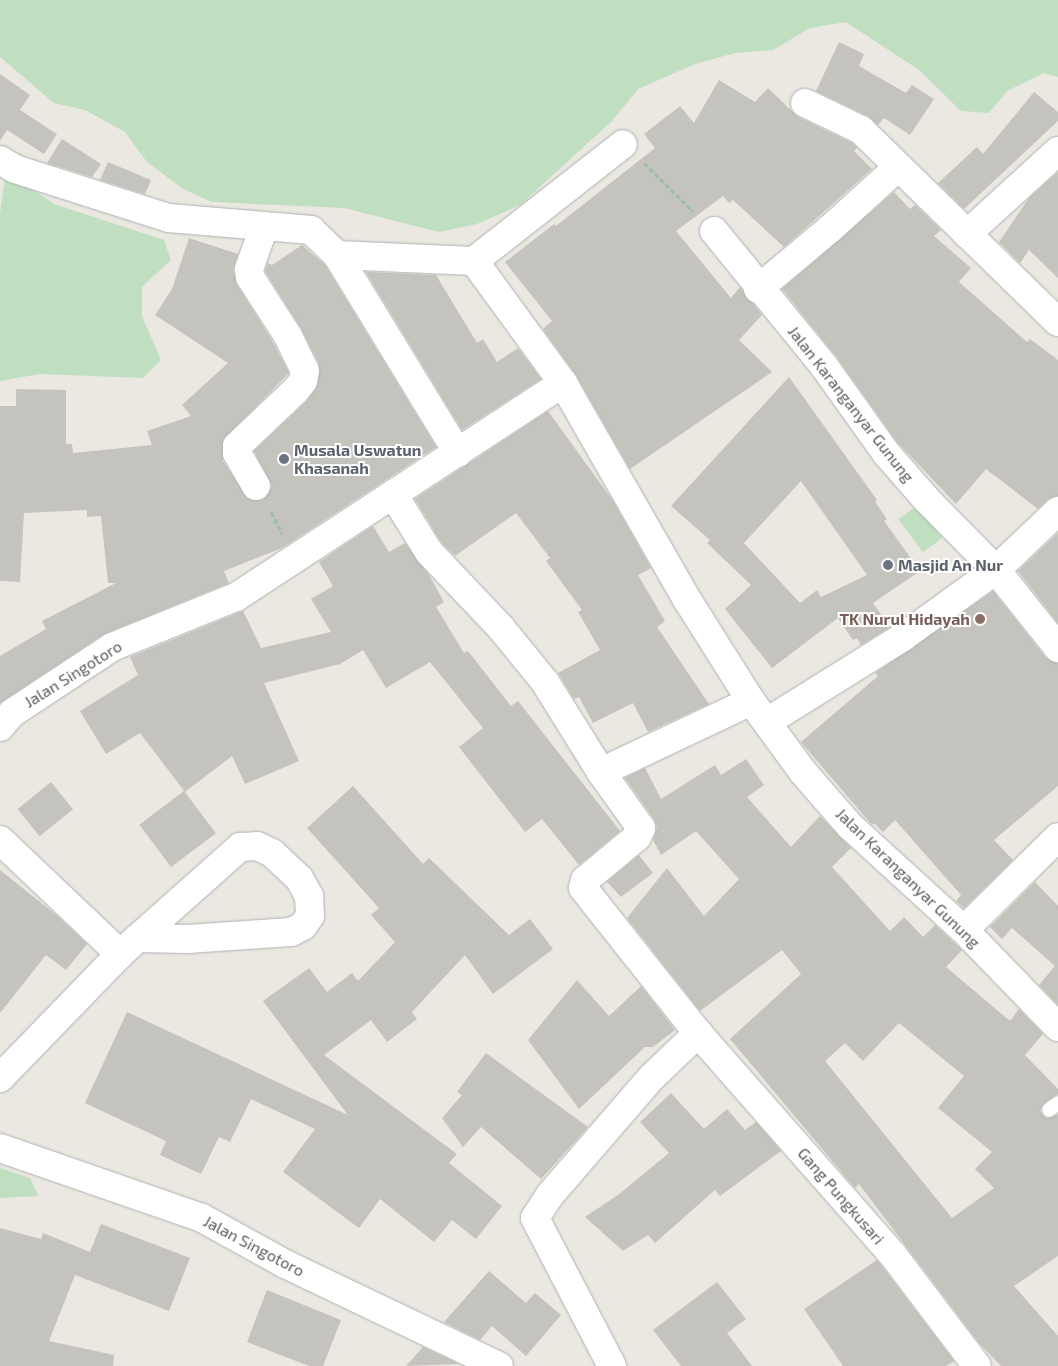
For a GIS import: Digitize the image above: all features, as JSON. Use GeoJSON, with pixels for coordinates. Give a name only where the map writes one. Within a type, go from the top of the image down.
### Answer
{"type":"FeatureCollection","features":[{"type":"Feature","properties":{"kind":"street"},"geometry":{"type":"LineString","coordinates":[[805,103],[861,130],[1057,319]]}},
{"type":"Feature","properties":{"kind":"street"},"geometry":{"type":"LineString","coordinates":[[337,255],[474,261],[623,144]]}},
{"type":"Feature","properties":{"kind":"street"},"geometry":{"type":"LineString","coordinates":[[967,234],[1058,151]]}},
{"type":"Feature","properties":{"kind":"street"},"geometry":{"type":"LineString","coordinates":[[0,160],[16,169],[170,218],[312,230],[337,255],[458,452]]}},
{"type":"Feature","properties":{"kind":"street"},"geometry":{"type":"LineString","coordinates":[[758,289],[831,228],[898,167]]}},
{"type":"Feature","properties":{"kind":"street"},"geometry":{"type":"LineString","coordinates":[[256,486],[237,453],[237,446],[296,390],[303,381],[304,371],[288,336],[250,277],[249,269],[264,227]]}},
{"type":"Feature","properties":{"kind":"street","name":"Jalan Karanganyar Gunung"},"geometry":{"type":"LineString","coordinates":[[714,231],[758,289],[824,366],[886,453],[996,570],[1058,648]]}},
{"type":"Feature","properties":{"kind":"street","name":"Jalan Karanganyar Gunung"},"geometry":{"type":"LineString","coordinates":[[474,261],[562,383],[688,601],[759,711],[803,772],[850,826],[964,930],[1058,1027]]}},
{"type":"Feature","properties":{"kind":"street","name":"Jalan Singotoro"},"geometry":{"type":"LineString","coordinates":[[0,727],[12,713],[112,647],[236,597],[562,383]]}},
{"type":"Feature","properties":{"kind":"street"},"geometry":{"type":"LineString","coordinates":[[393,494],[428,552],[501,628],[546,682],[601,772],[759,711],[903,637],[996,570],[1058,511]]}},
{"type":"Feature","properties":{"kind":"street","name":"Gang Pungkusari"},"geometry":{"type":"LineString","coordinates":[[601,772],[640,832],[585,880],[583,888],[698,1033],[893,1255],[977,1366]]}},
{"type":"Feature","properties":{"kind":"street"},"geometry":{"type":"LineString","coordinates":[[964,930],[1058,837]]}},
{"type":"Feature","properties":{"kind":"street"},"geometry":{"type":"LineString","coordinates":[[0,840],[129,946],[187,939],[291,932],[303,926],[310,916],[309,896],[299,878],[272,853],[257,846],[240,847],[129,946],[0,1078]]}},
{"type":"Feature","properties":{"kind":"street"},"geometry":{"type":"LineString","coordinates":[[612,1366],[535,1218],[550,1195],[652,1076],[698,1033]]}},
{"type":"Feature","properties":{"kind":"street","name":"Jalan Singotoro"},"geometry":{"type":"LineString","coordinates":[[0,1148],[202,1218],[285,1264],[499,1366]]}},
{"type":"Feature","properties":{"kind":"path"},"geometry":{"type":"LineString","coordinates":[[623,144],[714,231]]}},
{"type":"Feature","properties":{"kind":"path"},"geometry":{"type":"LineString","coordinates":[[256,486],[278,524],[293,561]]}},
{"type":"Feature","properties":{"kind":"green space"},"geometry":{"type":"Polygon","coordinates":[[[0,0],[1058,0],[1058,77],[1044,73],[1007,91],[989,113],[961,111],[919,70],[846,22],[810,28],[773,50],[735,53],[695,64],[638,89],[611,122],[520,205],[477,224],[439,232],[344,208],[212,202],[183,189],[147,162],[125,132],[85,110],[54,103],[0,57],[0,0]]]}},
{"type":"Feature","properties":{"kind":"green space"},"geometry":{"type":"Polygon","coordinates":[[[6,171],[54,204],[164,240],[171,260],[142,287],[142,316],[161,360],[143,378],[40,374],[0,381],[0,213],[6,171]]]}},
{"type":"Feature","properties":{"kind":"green space"},"geometry":{"type":"Polygon","coordinates":[[[918,505],[942,538],[923,552],[899,519],[918,505]]]}},
{"type":"Feature","properties":{"kind":"green space"},"geometry":{"type":"Polygon","coordinates":[[[0,1168],[30,1178],[38,1196],[0,1198],[0,1168]]]}},
{"type":"Feature","properties":{"kind":"building"},"geometry":{"type":"Polygon","coordinates":[[[839,42],[864,54],[859,66],[906,93],[912,85],[934,99],[910,135],[884,118],[878,125],[868,116],[816,91],[839,42]]]}},
{"type":"Feature","properties":{"kind":"building"},"geometry":{"type":"Polygon","coordinates":[[[0,74],[30,95],[20,110],[57,134],[44,154],[7,130],[0,141],[0,74]]]}},
{"type":"Feature","properties":{"kind":"building"},"geometry":{"type":"Polygon","coordinates":[[[719,80],[755,102],[768,88],[798,117],[852,143],[857,148],[854,151],[872,169],[784,247],[733,200],[729,203],[723,196],[676,231],[731,298],[740,287],[762,315],[739,340],[772,372],[630,469],[576,375],[543,329],[552,321],[505,262],[554,224],[556,226],[655,148],[644,134],[680,106],[694,123],[719,80]]]}},
{"type":"Feature","properties":{"kind":"building"},"geometry":{"type":"Polygon","coordinates":[[[1034,92],[1058,112],[1058,121],[964,209],[938,183],[977,147],[983,154],[1034,92]]]}},
{"type":"Feature","properties":{"kind":"building"},"geometry":{"type":"Polygon","coordinates":[[[62,139],[101,164],[92,177],[47,163],[62,139]]]}},
{"type":"Feature","properties":{"kind":"building"},"geometry":{"type":"Polygon","coordinates":[[[108,162],[151,180],[145,194],[100,180],[108,162]]]}},
{"type":"Feature","properties":{"kind":"building"},"geometry":{"type":"Polygon","coordinates":[[[1058,172],[1058,278],[1029,250],[1020,263],[999,242],[1029,198],[1058,172]]]}},
{"type":"Feature","properties":{"kind":"building"},"geometry":{"type":"Polygon","coordinates":[[[894,192],[910,209],[915,205],[941,230],[934,236],[971,268],[959,282],[1027,342],[1030,339],[1058,360],[1058,496],[1048,499],[1038,509],[986,469],[956,504],[898,443],[836,356],[782,289],[894,192]]]}},
{"type":"Feature","properties":{"kind":"building"},"geometry":{"type":"Polygon","coordinates":[[[189,238],[238,254],[233,270],[237,285],[274,344],[289,373],[223,440],[223,461],[248,499],[263,500],[272,486],[254,451],[307,401],[318,384],[319,364],[301,328],[265,271],[268,263],[272,265],[302,245],[325,265],[436,447],[282,548],[224,571],[229,583],[104,634],[0,703],[0,656],[46,629],[42,621],[116,583],[108,583],[101,516],[87,517],[87,510],[24,513],[20,582],[0,581],[0,406],[16,406],[16,389],[66,390],[66,444],[72,444],[73,453],[152,445],[147,431],[191,416],[182,405],[228,363],[155,315],[172,289],[189,238]]]}},
{"type":"Feature","properties":{"kind":"building"},"geometry":{"type":"Polygon","coordinates":[[[366,272],[436,275],[477,343],[483,339],[497,362],[518,348],[541,379],[462,430],[366,272]]]}},
{"type":"Feature","properties":{"kind":"building"},"geometry":{"type":"Polygon","coordinates":[[[789,377],[877,500],[875,502],[887,519],[884,521],[920,571],[873,603],[890,627],[861,645],[857,638],[853,640],[838,618],[772,668],[725,609],[751,585],[707,543],[710,540],[671,506],[789,377]],[[801,481],[744,543],[800,603],[817,590],[821,597],[867,575],[801,481]]]}},
{"type":"Feature","properties":{"kind":"building"},"geometry":{"type":"Polygon","coordinates":[[[548,411],[613,501],[651,568],[638,575],[665,621],[657,627],[709,704],[648,732],[633,703],[593,723],[579,697],[574,699],[558,673],[600,650],[578,612],[582,610],[546,561],[550,558],[516,513],[455,556],[441,542],[415,499],[548,411]]]}},
{"type":"Feature","properties":{"kind":"building"},"geometry":{"type":"Polygon","coordinates":[[[373,526],[389,552],[405,543],[429,575],[444,602],[436,607],[464,653],[468,651],[511,706],[518,701],[620,831],[579,865],[542,819],[525,832],[459,747],[483,728],[430,662],[386,688],[363,650],[340,664],[264,683],[299,761],[245,784],[232,756],[185,792],[140,733],[106,754],[80,711],[138,675],[130,657],[243,611],[261,648],[331,632],[311,599],[333,586],[319,562],[373,526]]]}},
{"type":"Feature","properties":{"kind":"building"},"geometry":{"type":"Polygon","coordinates":[[[1058,533],[1058,623],[1018,571],[1058,533]]]}},
{"type":"Feature","properties":{"kind":"building"},"geometry":{"type":"Polygon","coordinates":[[[993,591],[1046,658],[1058,663],[1058,786],[994,840],[1013,860],[964,908],[956,901],[961,895],[895,820],[883,832],[874,823],[872,825],[801,742],[878,676],[875,673],[993,591]]]}},
{"type":"Feature","properties":{"kind":"building"},"geometry":{"type":"Polygon","coordinates":[[[746,759],[764,785],[747,797],[791,847],[820,816],[851,848],[832,867],[890,931],[904,917],[923,937],[935,925],[962,950],[946,967],[1010,1021],[1019,1009],[1043,1034],[1025,1055],[1058,1089],[1058,1094],[1044,1103],[1040,1111],[1046,1118],[1058,1114],[1058,1256],[1014,1286],[1058,1336],[1058,1366],[1001,1366],[980,1344],[859,1184],[855,1188],[730,1039],[801,974],[782,950],[700,1011],[627,918],[667,868],[704,916],[739,879],[696,831],[661,855],[653,840],[657,827],[654,819],[625,778],[645,768],[661,799],[715,765],[721,775],[746,759]],[[899,1023],[863,1061],[845,1043],[825,1061],[952,1218],[994,1188],[975,1169],[992,1152],[938,1108],[964,1076],[899,1023]]]}},
{"type":"Feature","properties":{"kind":"building"},"geometry":{"type":"Polygon","coordinates":[[[51,782],[73,809],[40,836],[18,809],[51,782]]]}},
{"type":"Feature","properties":{"kind":"building"},"geometry":{"type":"Polygon","coordinates":[[[353,786],[423,864],[429,858],[509,935],[530,919],[553,949],[493,994],[465,955],[412,1012],[417,1019],[387,1042],[371,1020],[324,1055],[457,1154],[449,1163],[502,1206],[476,1239],[452,1220],[434,1242],[380,1199],[359,1228],[283,1172],[315,1129],[251,1099],[230,1142],[219,1137],[201,1174],[160,1155],[166,1141],[85,1103],[127,1012],[348,1115],[263,1001],[309,968],[327,992],[352,973],[358,981],[395,942],[371,915],[379,908],[307,828],[353,786]]]}},
{"type":"Feature","properties":{"kind":"building"},"geometry":{"type":"Polygon","coordinates":[[[184,791],[216,833],[171,867],[139,825],[184,791]]]}},
{"type":"Feature","properties":{"kind":"building"},"geometry":{"type":"Polygon","coordinates":[[[639,855],[653,873],[621,897],[607,882],[639,855]]]}},
{"type":"Feature","properties":{"kind":"building"},"geometry":{"type":"Polygon","coordinates":[[[0,870],[55,914],[87,944],[66,970],[46,955],[0,1013],[0,870]]]}},
{"type":"Feature","properties":{"kind":"building"},"geometry":{"type":"Polygon","coordinates":[[[1035,882],[1058,906],[1058,1005],[1039,985],[1055,966],[1012,928],[1002,939],[990,927],[1035,882]]]}},
{"type":"Feature","properties":{"kind":"building"},"geometry":{"type":"Polygon","coordinates":[[[577,980],[609,1016],[641,986],[675,1030],[653,1047],[645,1047],[579,1109],[528,1040],[577,980]]]}},
{"type":"Feature","properties":{"kind":"building"},"geometry":{"type":"Polygon","coordinates":[[[486,1053],[588,1127],[541,1179],[481,1127],[463,1147],[442,1118],[462,1095],[457,1092],[486,1053]]]}},
{"type":"Feature","properties":{"kind":"building"},"geometry":{"type":"Polygon","coordinates":[[[671,1093],[704,1129],[727,1109],[745,1130],[756,1122],[781,1151],[720,1196],[715,1190],[655,1243],[648,1235],[623,1251],[585,1217],[618,1195],[669,1153],[640,1122],[671,1093]]]}},
{"type":"Feature","properties":{"kind":"building"},"geometry":{"type":"Polygon","coordinates":[[[101,1224],[190,1258],[169,1311],[75,1275],[49,1341],[114,1355],[113,1366],[0,1366],[0,1228],[41,1239],[43,1233],[90,1252],[101,1224]]]}},
{"type":"Feature","properties":{"kind":"building"},"geometry":{"type":"Polygon","coordinates":[[[877,1260],[954,1361],[946,1366],[843,1366],[804,1309],[877,1260]]]}},
{"type":"Feature","properties":{"kind":"building"},"geometry":{"type":"Polygon","coordinates":[[[489,1271],[526,1303],[535,1293],[561,1315],[526,1356],[492,1326],[480,1340],[444,1322],[489,1271]]]}},
{"type":"Feature","properties":{"kind":"building"},"geometry":{"type":"Polygon","coordinates":[[[717,1282],[746,1319],[727,1333],[752,1366],[681,1366],[653,1330],[717,1282]]]}},
{"type":"Feature","properties":{"kind":"building"},"geometry":{"type":"Polygon","coordinates":[[[267,1290],[341,1320],[323,1366],[309,1366],[247,1342],[267,1290]]]}},
{"type":"Feature","properties":{"kind":"building"},"geometry":{"type":"Polygon","coordinates":[[[423,1347],[459,1364],[406,1366],[423,1347]]]}},
{"type":"Feature","properties":{"kind":"place","name":"Musala Uswatun Khasanah"},"geometry":{"type":"Point","coordinates":[284,459]}},
{"type":"Feature","properties":{"kind":"place","name":"Masjid An Nur"},"geometry":{"type":"Point","coordinates":[888,565]}},
{"type":"Feature","properties":{"kind":"place","name":"TK Nurul Hidayah"},"geometry":{"type":"Point","coordinates":[980,619]}}]}
